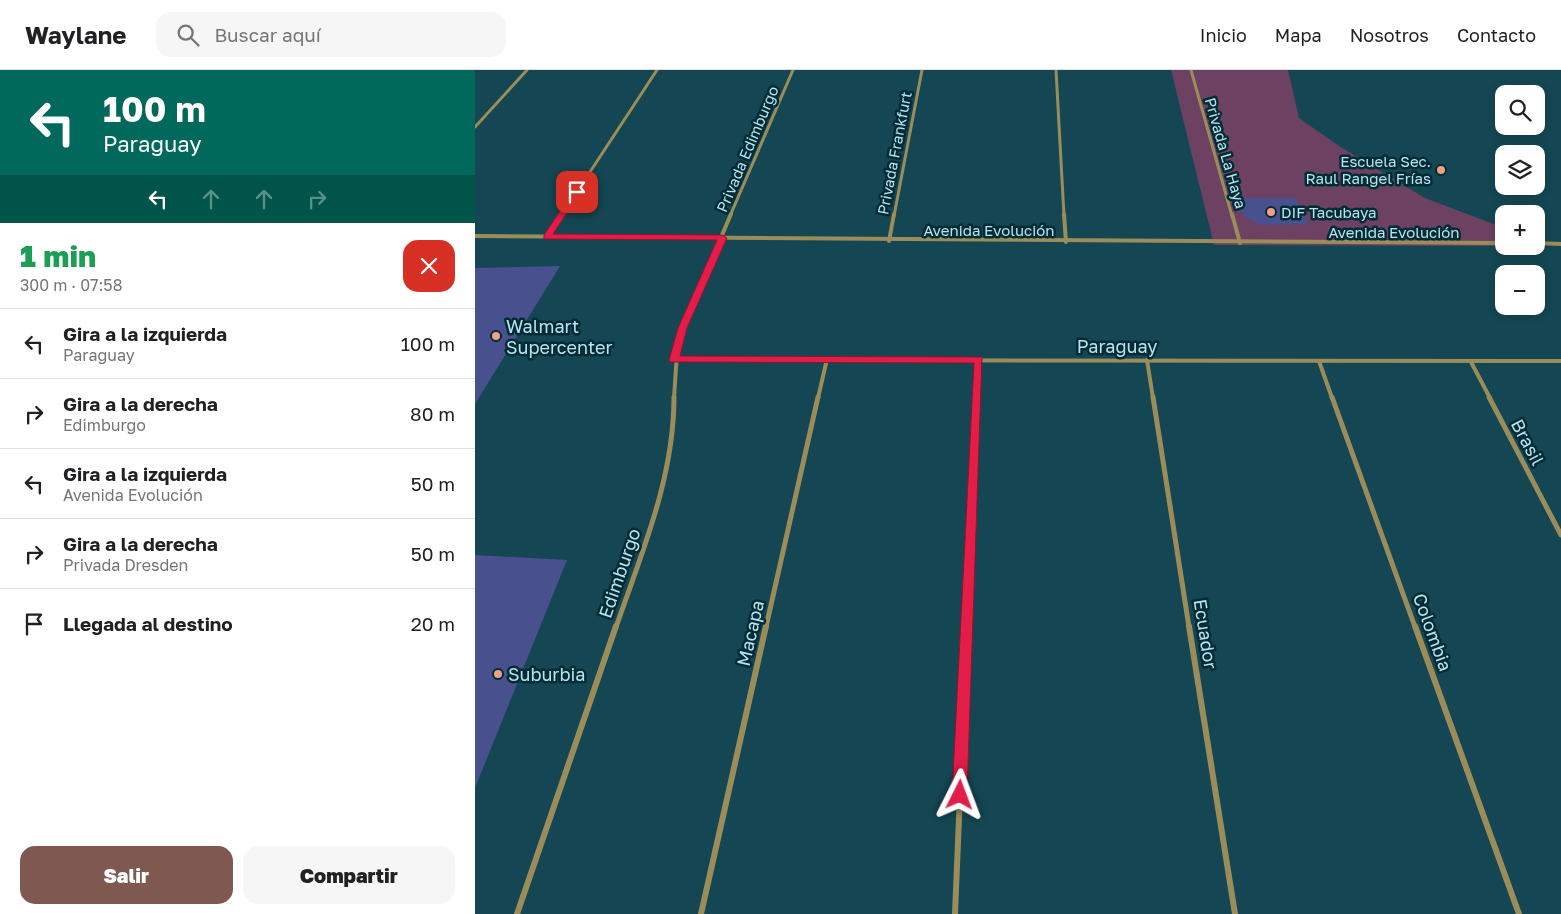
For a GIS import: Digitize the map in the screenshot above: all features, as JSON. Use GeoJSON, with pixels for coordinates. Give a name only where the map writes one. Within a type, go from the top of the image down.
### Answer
{"type":"FeatureCollection","features":[{"type":"Feature","properties":{"kind":"street"},"geometry":{"type":"LineString","coordinates":[[475,127],[527,70]]}},
{"type":"Feature","properties":{"kind":"street"},"geometry":{"type":"LineString","coordinates":[[547,237],[657,70]]}},
{"type":"Feature","properties":{"kind":"street","name":"Privada Edimburgo"},"geometry":{"type":"LineString","coordinates":[[722,238],[793,70]]}},
{"type":"Feature","properties":{"kind":"street","name":"Privada Frankfurt"},"geometry":{"type":"LineString","coordinates":[[889,241],[922,70]]}},
{"type":"Feature","properties":{"kind":"street"},"geometry":{"type":"LineString","coordinates":[[1056,70],[1066,242]]}},
{"type":"Feature","properties":{"kind":"street","name":"Privada La Haya"},"geometry":{"type":"LineString","coordinates":[[1191,70],[1240,243]]}},
{"type":"Feature","properties":{"kind":"street","name":"Avenida Evolución"},"geometry":{"type":"LineString","coordinates":[[475,236],[889,241],[1495,243]]}},
{"type":"Feature","properties":{"kind":"street","name":"Edimburgo"},"geometry":{"type":"LineString","coordinates":[[517,914],[655,514],[671,455],[674,360],[683,328],[722,238]]}},
{"type":"Feature","properties":{"kind":"street"},"geometry":{"type":"LineString","coordinates":[[1545,243],[1561,244]]}},
{"type":"Feature","properties":{"kind":"street","name":"Paraguay"},"geometry":{"type":"LineString","coordinates":[[674,360],[1561,361]]}},
{"type":"Feature","properties":{"kind":"street","name":"Macapa"},"geometry":{"type":"LineString","coordinates":[[701,914],[827,360]]}},
{"type":"Feature","properties":{"kind":"street"},"geometry":{"type":"LineString","coordinates":[[955,914],[979,360]]}},
{"type":"Feature","properties":{"kind":"street","name":"Ecuador"},"geometry":{"type":"LineString","coordinates":[[1147,360],[1235,914]]}},
{"type":"Feature","properties":{"kind":"street","name":"Colombia"},"geometry":{"type":"LineString","coordinates":[[1319,360],[1519,914]]}},
{"type":"Feature","properties":{"kind":"street","name":"Brasil"},"geometry":{"type":"LineString","coordinates":[[1471,362],[1561,535]]}},
{"type":"Feature","properties":{"kind":"shaded area"},"geometry":{"type":"Polygon","coordinates":[[[1171,70],[1288,70],[1299,118],[1339,146],[1425,198],[1495,225],[1495,246],[1214,245],[1171,70]]]}},
{"type":"Feature","properties":{"kind":"building","name":"DIF Tacubaya"},"geometry":{"type":"Polygon","coordinates":[[[1235,198],[1295,198],[1309,224],[1261,225],[1243,216],[1235,198]]]}},
{"type":"Feature","properties":{"kind":"building","name":"Walmart Supercenter"},"geometry":{"type":"Polygon","coordinates":[[[560,266],[475,404],[475,268],[560,266]]]}},
{"type":"Feature","properties":{"kind":"building","name":"Suburbia"},"geometry":{"type":"Polygon","coordinates":[[[475,555],[567,560],[475,788],[475,555]]]}},
{"type":"Feature","properties":{"kind":"place","name":"Escuela Sec. Raul Rangel Frías"},"geometry":{"type":"Point","coordinates":[1441,170]}},
{"type":"Feature","properties":{"kind":"place","name":"DIF Tacubaya"},"geometry":{"type":"Point","coordinates":[1271,212]}},
{"type":"Feature","properties":{"kind":"place","name":"Walmart Supercenter"},"geometry":{"type":"Point","coordinates":[496,336]}},
{"type":"Feature","properties":{"kind":"place","name":"Suburbia"},"geometry":{"type":"Point","coordinates":[498,674]}},
{"type":"Feature","properties":{"kind":"route"},"geometry":{"type":"LineString","coordinates":[[577,192],[547,237],[722,238],[678,338],[674,360],[979,360],[960,795]]}}]}
